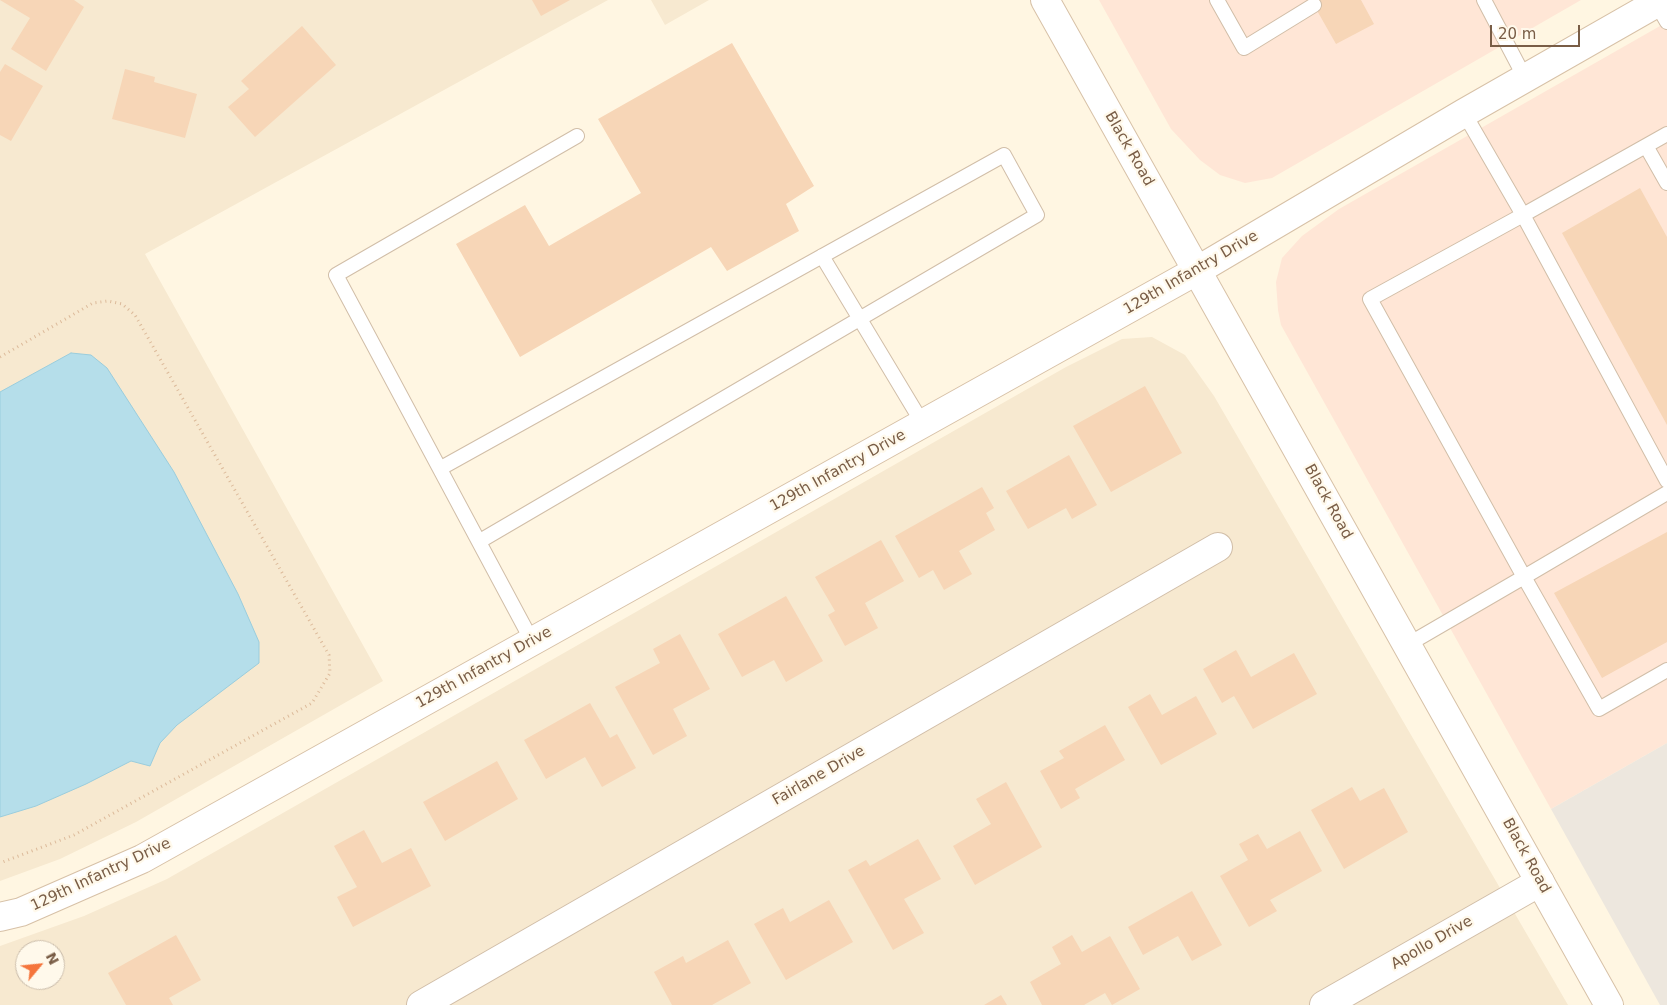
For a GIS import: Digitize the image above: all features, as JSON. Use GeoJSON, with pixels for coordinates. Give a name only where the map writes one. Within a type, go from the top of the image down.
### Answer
{"type":"FeatureCollection","features":[{"type":"Feature","properties":{"kind":"street","name":"Black Road"},"geometry":{"type":"LineString","coordinates":[[1045,0],[1609,1005]]}},
{"type":"Feature","properties":{"kind":"street","name":"129th Infantry Drive"},"geometry":{"type":"LineString","coordinates":[[0,917],[21,912],[142,859],[1198,270],[1525,78],[1662,9]]}},
{"type":"Feature","properties":{"kind":"street","name":"Fairlane Drive"},"geometry":{"type":"LineString","coordinates":[[421,1005],[1218,547]]}},
{"type":"Feature","properties":{"kind":"street","name":"Apollo Drive"},"geometry":{"type":"LineString","coordinates":[[1324,1005],[1540,882]]}},
{"type":"Feature","properties":{"kind":"lane"},"geometry":{"type":"LineString","coordinates":[[1217,0],[1244,48],[1314,5]]}},
{"type":"Feature","properties":{"kind":"lane"},"geometry":{"type":"LineString","coordinates":[[1484,0],[1525,78]]}},
{"type":"Feature","properties":{"kind":"lane"},"geometry":{"type":"LineString","coordinates":[[1464,113],[1523,215],[1667,481]]}},
{"type":"Feature","properties":{"kind":"lane"},"geometry":{"type":"LineString","coordinates":[[1667,134],[1370,299],[1598,709],[1667,670]]}},
{"type":"Feature","properties":{"kind":"lane"},"geometry":{"type":"LineString","coordinates":[[532,641],[336,275],[577,136]]}},
{"type":"Feature","properties":{"kind":"lane"},"geometry":{"type":"LineString","coordinates":[[1646,146],[1667,183]]}},
{"type":"Feature","properties":{"kind":"lane"},"geometry":{"type":"LineString","coordinates":[[441,468],[1004,155],[1037,215],[480,541]]}},
{"type":"Feature","properties":{"kind":"lane"},"geometry":{"type":"LineString","coordinates":[[822,256],[923,424]]}},
{"type":"Feature","properties":{"kind":"lane"},"geometry":{"type":"LineString","coordinates":[[1407,645],[1667,492]]}},
{"type":"Feature","properties":{"kind":"path"},"geometry":{"type":"LineString","coordinates":[[0,357],[93,303],[108,301],[122,304],[135,315],[329,655],[330,673],[312,703],[74,835],[0,864]]}},
{"type":"Feature","properties":{"kind":"shaded area"},"geometry":{"type":"Polygon","coordinates":[[[0,0],[608,0],[145,254],[383,681],[136,822],[60,859],[0,881],[0,0]]]}},
{"type":"Feature","properties":{"kind":"shaded area"},"geometry":{"type":"Polygon","coordinates":[[[651,0],[709,0],[665,25],[651,0]]]}},
{"type":"Feature","properties":{"kind":"shaded area"},"geometry":{"type":"Polygon","coordinates":[[[1099,0],[1581,0],[1272,178],[1245,183],[1220,175],[1200,160],[1171,129],[1099,0]]]}},
{"type":"Feature","properties":{"kind":"shaded area"},"geometry":{"type":"Polygon","coordinates":[[[1667,22],[1667,743],[1551,809],[1281,325],[1276,282],[1282,258],[1302,236],[1339,209],[1667,22]]]}},
{"type":"Feature","properties":{"kind":"shaded area"},"geometry":{"type":"Polygon","coordinates":[[[1152,337],[1185,355],[1214,396],[1568,1005],[0,1005],[0,946],[15,941],[15,990],[65,990],[65,940],[17,940],[84,916],[167,879],[1066,367],[1122,339],[1152,337]]]}},
{"type":"Feature","properties":{"kind":"shaded area"},"geometry":{"type":"Polygon","coordinates":[[[1667,743],[1667,1005],[1660,1005],[1551,809],[1667,743]]]}},
{"type":"Feature","properties":{"kind":"water"},"geometry":{"type":"Polygon","coordinates":[[[71,353],[91,355],[107,368],[174,472],[238,594],[259,642],[259,663],[177,725],[160,743],[150,766],[131,761],[86,784],[36,806],[0,817],[0,392],[71,353]]]}},
{"type":"Feature","properties":{"kind":"building"},"geometry":{"type":"Polygon","coordinates":[[[0,0],[74,0],[84,7],[46,71],[11,49],[30,18],[0,0]]]}},
{"type":"Feature","properties":{"kind":"building"},"geometry":{"type":"Polygon","coordinates":[[[532,0],[570,0],[541,16],[532,0]]]}},
{"type":"Feature","properties":{"kind":"building"},"geometry":{"type":"Polygon","coordinates":[[[1311,0],[1361,0],[1374,24],[1336,44],[1311,0]]]}},
{"type":"Feature","properties":{"kind":"building"},"geometry":{"type":"Polygon","coordinates":[[[302,26],[336,65],[255,137],[228,107],[249,89],[241,81],[302,26]]]}},
{"type":"Feature","properties":{"kind":"building"},"geometry":{"type":"Polygon","coordinates":[[[732,43],[814,186],[786,204],[799,231],[727,271],[711,247],[520,357],[456,244],[525,205],[549,246],[641,193],[598,119],[732,43]]]}},
{"type":"Feature","properties":{"kind":"building"},"geometry":{"type":"Polygon","coordinates":[[[5,64],[43,86],[11,141],[0,135],[0,72],[5,64]]]}},
{"type":"Feature","properties":{"kind":"building"},"geometry":{"type":"Polygon","coordinates":[[[125,69],[155,77],[154,82],[197,94],[185,138],[112,119],[125,69]]]}},
{"type":"Feature","properties":{"kind":"building"},"geometry":{"type":"Polygon","coordinates":[[[1640,188],[1667,237],[1667,425],[1562,233],[1640,188]]]}},
{"type":"Feature","properties":{"kind":"building"},"geometry":{"type":"Polygon","coordinates":[[[1145,386],[1182,453],[1111,492],[1073,426],[1145,386]]]}},
{"type":"Feature","properties":{"kind":"building"},"geometry":{"type":"Polygon","coordinates":[[[1069,455],[1097,505],[1072,519],[1066,508],[1028,529],[1006,491],[1069,455]]]}},
{"type":"Feature","properties":{"kind":"building"},"geometry":{"type":"Polygon","coordinates":[[[982,487],[994,508],[986,513],[995,530],[959,551],[972,574],[944,590],[933,570],[919,578],[895,536],[982,487]]]}},
{"type":"Feature","properties":{"kind":"building"},"geometry":{"type":"Polygon","coordinates":[[[1667,532],[1667,642],[1602,678],[1554,593],[1667,532]]]}},
{"type":"Feature","properties":{"kind":"building"},"geometry":{"type":"Polygon","coordinates":[[[881,540],[904,581],[865,603],[878,628],[845,646],[828,615],[835,611],[815,577],[881,540]]]}},
{"type":"Feature","properties":{"kind":"building"},"geometry":{"type":"Polygon","coordinates":[[[786,596],[823,661],[786,682],[774,660],[742,677],[718,634],[786,596]]]}},
{"type":"Feature","properties":{"kind":"building"},"geometry":{"type":"Polygon","coordinates":[[[680,634],[710,689],[673,709],[687,736],[653,755],[615,687],[660,663],[653,649],[680,634]]]}},
{"type":"Feature","properties":{"kind":"building"},"geometry":{"type":"Polygon","coordinates":[[[1236,650],[1251,677],[1294,653],[1317,694],[1253,729],[1234,696],[1222,703],[1203,669],[1236,650]]]}},
{"type":"Feature","properties":{"kind":"building"},"geometry":{"type":"Polygon","coordinates":[[[1150,694],[1162,715],[1196,696],[1217,734],[1161,765],[1128,707],[1150,694]]]}},
{"type":"Feature","properties":{"kind":"building"},"geometry":{"type":"Polygon","coordinates":[[[590,703],[610,738],[617,734],[636,768],[602,787],[585,757],[546,779],[524,740],[590,703]]]}},
{"type":"Feature","properties":{"kind":"building"},"geometry":{"type":"Polygon","coordinates":[[[1105,725],[1125,760],[1075,789],[1080,798],[1061,809],[1040,771],[1064,758],[1059,751],[1105,725]]]}},
{"type":"Feature","properties":{"kind":"building"},"geometry":{"type":"Polygon","coordinates":[[[497,761],[518,799],[445,841],[423,802],[497,761]]]}},
{"type":"Feature","properties":{"kind":"building"},"geometry":{"type":"Polygon","coordinates":[[[1006,782],[1042,847],[975,885],[953,846],[991,824],[976,799],[1006,782]]]}},
{"type":"Feature","properties":{"kind":"building"},"geometry":{"type":"Polygon","coordinates":[[[1352,787],[1360,801],[1384,788],[1408,832],[1344,869],[1311,810],[1352,787]]]}},
{"type":"Feature","properties":{"kind":"building"},"geometry":{"type":"Polygon","coordinates":[[[364,830],[382,863],[411,848],[431,886],[353,927],[337,897],[357,887],[334,846],[364,830]]]}},
{"type":"Feature","properties":{"kind":"building"},"geometry":{"type":"Polygon","coordinates":[[[1300,831],[1322,871],[1270,900],[1277,911],[1249,927],[1220,876],[1248,860],[1239,844],[1258,834],[1267,849],[1300,831]]]}},
{"type":"Feature","properties":{"kind":"building"},"geometry":{"type":"Polygon","coordinates":[[[918,839],[941,879],[904,899],[924,933],[893,950],[848,870],[866,860],[870,866],[918,839]]]}},
{"type":"Feature","properties":{"kind":"building"},"geometry":{"type":"Polygon","coordinates":[[[1192,891],[1222,945],[1192,961],[1178,936],[1143,955],[1128,927],[1192,891]]]}},
{"type":"Feature","properties":{"kind":"building"},"geometry":{"type":"Polygon","coordinates":[[[829,900],[853,942],[786,980],[754,924],[783,908],[790,922],[829,900]]]}},
{"type":"Feature","properties":{"kind":"building"},"geometry":{"type":"Polygon","coordinates":[[[176,935],[201,980],[169,998],[173,1005],[126,1005],[108,973],[176,935]]]}},
{"type":"Feature","properties":{"kind":"building"},"geometry":{"type":"Polygon","coordinates":[[[1072,935],[1082,952],[1110,936],[1140,989],[1112,1005],[1105,993],[1084,1005],[1042,1005],[1030,982],[1061,964],[1052,947],[1072,935]]]}},
{"type":"Feature","properties":{"kind":"building"},"geometry":{"type":"Polygon","coordinates":[[[728,940],[751,983],[712,1005],[672,1005],[654,972],[683,956],[686,963],[728,940]]]}},
{"type":"Feature","properties":{"kind":"building"},"geometry":{"type":"Polygon","coordinates":[[[1001,995],[1007,1005],[984,1005],[1001,995]]]}}]}
